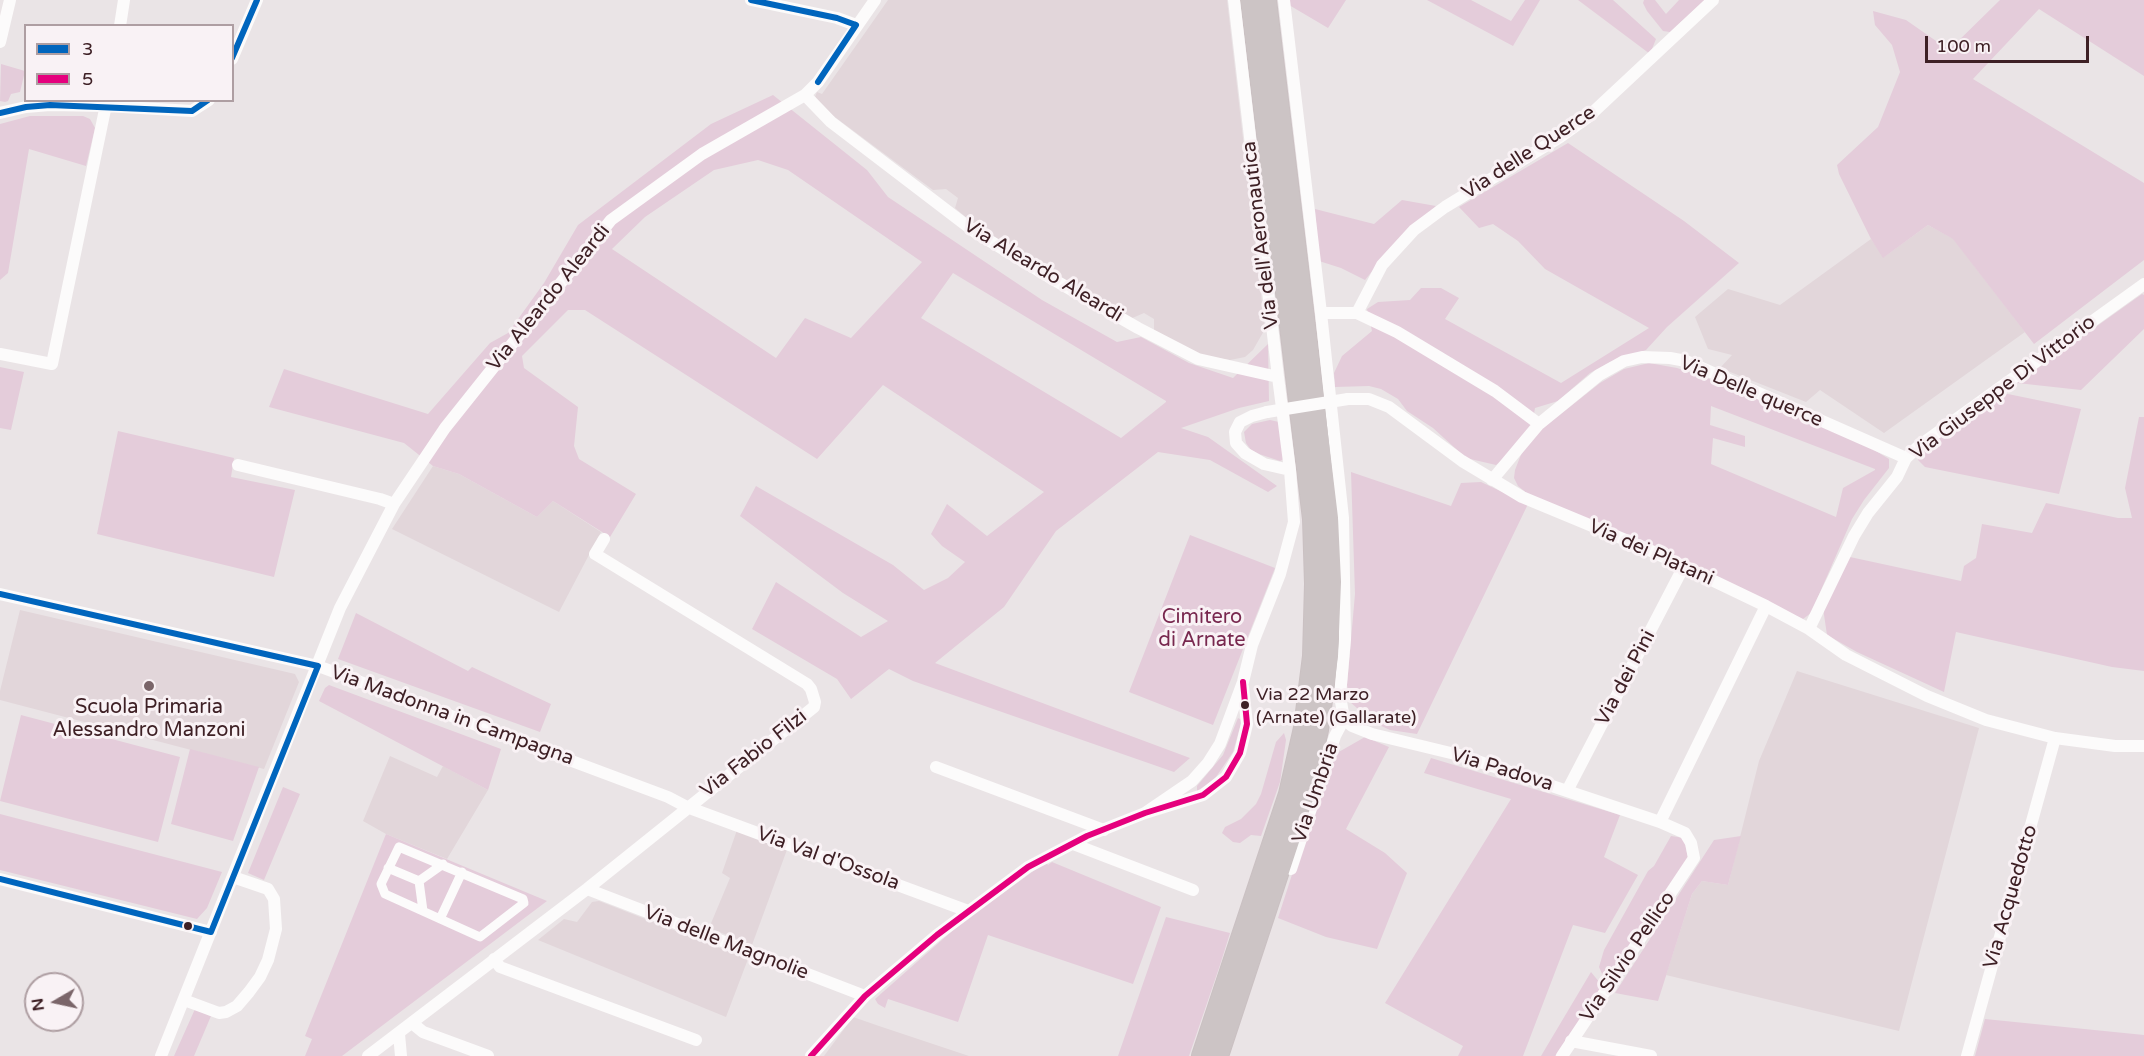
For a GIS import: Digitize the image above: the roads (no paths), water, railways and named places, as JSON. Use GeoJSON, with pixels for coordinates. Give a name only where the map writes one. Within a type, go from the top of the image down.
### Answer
{"type":"FeatureCollection","features":[{"type":"Feature","properties":{"kind":"highway"},"geometry":{"type":"LineString","coordinates":[[1202,1056],[1289,794],[1304,728],[1313,656],[1316,584],[1313,519],[1251,0]]}},
{"type":"Feature","properties":{"kind":"highway"},"geometry":{"type":"LineString","coordinates":[[1218,1056],[1303,798],[1318,730],[1328,656],[1331,582],[1328,518],[1266,0]]}},
{"type":"Feature","properties":{"kind":"street"},"geometry":{"type":"LineString","coordinates":[[0,42],[10,0]]}},
{"type":"Feature","properties":{"kind":"street"},"geometry":{"type":"LineString","coordinates":[[120,24],[124,0]]}},
{"type":"Feature","properties":{"kind":"street"},"geometry":{"type":"LineString","coordinates":[[234,53],[257,0]]}},
{"type":"Feature","properties":{"kind":"street"},"geometry":{"type":"LineString","coordinates":[[751,0],[837,18],[856,25]]}},
{"type":"Feature","properties":{"kind":"street","name":"Via Aleardo Aleardi"},"geometry":{"type":"LineString","coordinates":[[161,1056],[340,608],[394,504],[445,428],[611,220],[702,154],[805,95],[818,82],[874,0]]}},
{"type":"Feature","properties":{"kind":"street","name":"Via dell'Aeronautica"},"geometry":{"type":"LineString","coordinates":[[1234,0],[1290,470],[1293,522],[1280,574],[1252,645],[1243,682]]}},
{"type":"Feature","properties":{"kind":"street"},"geometry":{"type":"LineString","coordinates":[[1284,0],[1321,314],[1342,518],[1345,639],[1340,696],[1344,719]]}},
{"type":"Feature","properties":{"kind":"street","name":"Via delle Querce"},"geometry":{"type":"LineString","coordinates":[[1357,313],[1382,266],[1414,230],[1445,207],[1560,137],[1588,117],[1713,0]]}},
{"type":"Feature","properties":{"kind":"street","name":"Via Aleardo Aleardi"},"geometry":{"type":"LineString","coordinates":[[805,95],[831,122],[975,232],[1056,281],[1197,359],[1278,377]]}},
{"type":"Feature","properties":{"kind":"street"},"geometry":{"type":"LineString","coordinates":[[0,113],[26,107],[107,103],[192,111],[206,102]]}},
{"type":"Feature","properties":{"kind":"street"},"geometry":{"type":"LineString","coordinates":[[0,354],[52,364],[107,103]]}},
{"type":"Feature","properties":{"kind":"street","name":"Via Giuseppe Di Vittorio"},"geometry":{"type":"LineString","coordinates":[[1809,629],[1854,536],[1868,513],[1897,477],[1906,458],[1920,445],[2144,284]]}},
{"type":"Feature","properties":{"kind":"street"},"geometry":{"type":"LineString","coordinates":[[1321,314],[1357,313],[1397,332],[1495,391],[1539,424],[1492,480]]}},
{"type":"Feature","properties":{"kind":"street","name":"Via Delle querce"},"geometry":{"type":"LineString","coordinates":[[1539,424],[1599,375],[1624,361],[1642,357],[1670,358],[1686,361],[1906,458]]}},
{"type":"Feature","properties":{"kind":"street","name":"Via dei Platani"},"geometry":{"type":"LineString","coordinates":[[1290,470],[1264,464],[1245,453],[1236,443],[1235,432],[1240,422],[1267,412],[1348,399],[1369,399],[1389,407],[1462,461],[1522,497],[1645,548],[1809,629]]}},
{"type":"Feature","properties":{"kind":"street"},"geometry":{"type":"LineString","coordinates":[[238,465],[394,504]]}},
{"type":"Feature","properties":{"kind":"street","name":"Via Fabio Filzi"},"geometry":{"type":"LineString","coordinates":[[368,1056],[586,889],[814,707],[815,702],[811,689],[595,554],[604,538]]}},
{"type":"Feature","properties":{"kind":"street","name":"Via dei Pini"},"geometry":{"type":"LineString","coordinates":[[1567,790],[1684,566]]}},
{"type":"Feature","properties":{"kind":"street","name":"Via Madonna in Campagna"},"geometry":{"type":"LineString","coordinates":[[0,594],[318,666],[668,797],[687,807]]}},
{"type":"Feature","properties":{"kind":"street"},"geometry":{"type":"LineString","coordinates":[[1660,822],[1766,606]]}},
{"type":"Feature","properties":{"kind":"street"},"geometry":{"type":"LineString","coordinates":[[1809,629],[1845,655],[1927,696],[1986,720],[2055,738],[2115,747],[2144,746]]}},
{"type":"Feature","properties":{"kind":"street"},"geometry":{"type":"LineString","coordinates":[[1145,813],[1192,781],[1208,764],[1220,744],[1243,682]]}},
{"type":"Feature","properties":{"kind":"street"},"geometry":{"type":"LineString","coordinates":[[811,1056],[865,996],[968,911],[1028,867],[1073,844],[1145,813],[1203,795],[1226,777],[1240,753],[1247,724],[1243,682]]}},
{"type":"Feature","properties":{"kind":"street","name":"Via Padova"},"geometry":{"type":"LineString","coordinates":[[1344,719],[1352,726],[1372,734],[1459,755],[1660,822],[1685,833],[1691,843],[1694,858]]}},
{"type":"Feature","properties":{"kind":"street","name":"Via Umbria"},"geometry":{"type":"LineString","coordinates":[[1291,869],[1335,736],[1344,719]]}},
{"type":"Feature","properties":{"kind":"street","name":"Via Acquedotto"},"geometry":{"type":"LineString","coordinates":[[1967,1056],[2055,738]]}},
{"type":"Feature","properties":{"kind":"street"},"geometry":{"type":"LineString","coordinates":[[936,767],[1104,830]]}},
{"type":"Feature","properties":{"kind":"street","name":"Via Val d'Ossola"},"geometry":{"type":"LineString","coordinates":[[687,807],[968,911]]}},
{"type":"Feature","properties":{"kind":"street"},"geometry":{"type":"LineString","coordinates":[[1073,844],[1193,890]]}},
{"type":"Feature","properties":{"kind":"street"},"geometry":{"type":"LineString","coordinates":[[399,847],[443,864],[524,899],[524,903],[480,937],[385,894],[381,884],[399,847]]}},
{"type":"Feature","properties":{"kind":"street","name":"Via Silvio Pellico"},"geometry":{"type":"LineString","coordinates":[[1562,1056],[1694,858]]}},
{"type":"Feature","properties":{"kind":"street"},"geometry":{"type":"LineString","coordinates":[[419,881],[443,864]]}},
{"type":"Feature","properties":{"kind":"street"},"geometry":{"type":"LineString","coordinates":[[388,868],[419,881]]}},
{"type":"Feature","properties":{"kind":"street"},"geometry":{"type":"LineString","coordinates":[[440,919],[462,872]]}},
{"type":"Feature","properties":{"kind":"street"},"geometry":{"type":"LineString","coordinates":[[184,1000],[219,1013],[226,1012],[237,1006],[249,992],[260,977],[268,960],[276,929],[274,899],[268,889],[233,877]]}},
{"type":"Feature","properties":{"kind":"street"},"geometry":{"type":"LineString","coordinates":[[0,879],[211,932]]}},
{"type":"Feature","properties":{"kind":"street"},"geometry":{"type":"LineString","coordinates":[[419,881],[423,912]]}},
{"type":"Feature","properties":{"kind":"street","name":"Via delle Magnolie"},"geometry":{"type":"LineString","coordinates":[[586,889],[865,996]]}},
{"type":"Feature","properties":{"kind":"street"},"geometry":{"type":"LineString","coordinates":[[494,959],[500,967],[696,1040]]}},
{"type":"Feature","properties":{"kind":"street"},"geometry":{"type":"LineString","coordinates":[[412,1023],[423,1032],[488,1056]]}},
{"type":"Feature","properties":{"kind":"street"},"geometry":{"type":"LineString","coordinates":[[399,1034],[401,1056]]}},
{"type":"Feature","properties":{"kind":"street"},"geometry":{"type":"LineString","coordinates":[[1571,1041],[1651,1056]]}},
{"type":"Feature","properties":{"kind":"place","name":"Scuola Primaria Alessandro Manzoni"},"geometry":{"type":"Point","coordinates":[149,686]}},
{"type":"Feature","properties":{"kind":"place","name":"Via 22 Marzo (Arnate) (Gallarate)"},"geometry":{"type":"Point","coordinates":[1245,705]}},
{"type":"Feature","properties":{"kind":"park label","name":"Cimitero di Arnate"},"geometry":{"type":"Point","coordinates":[1202,630]}}]}
